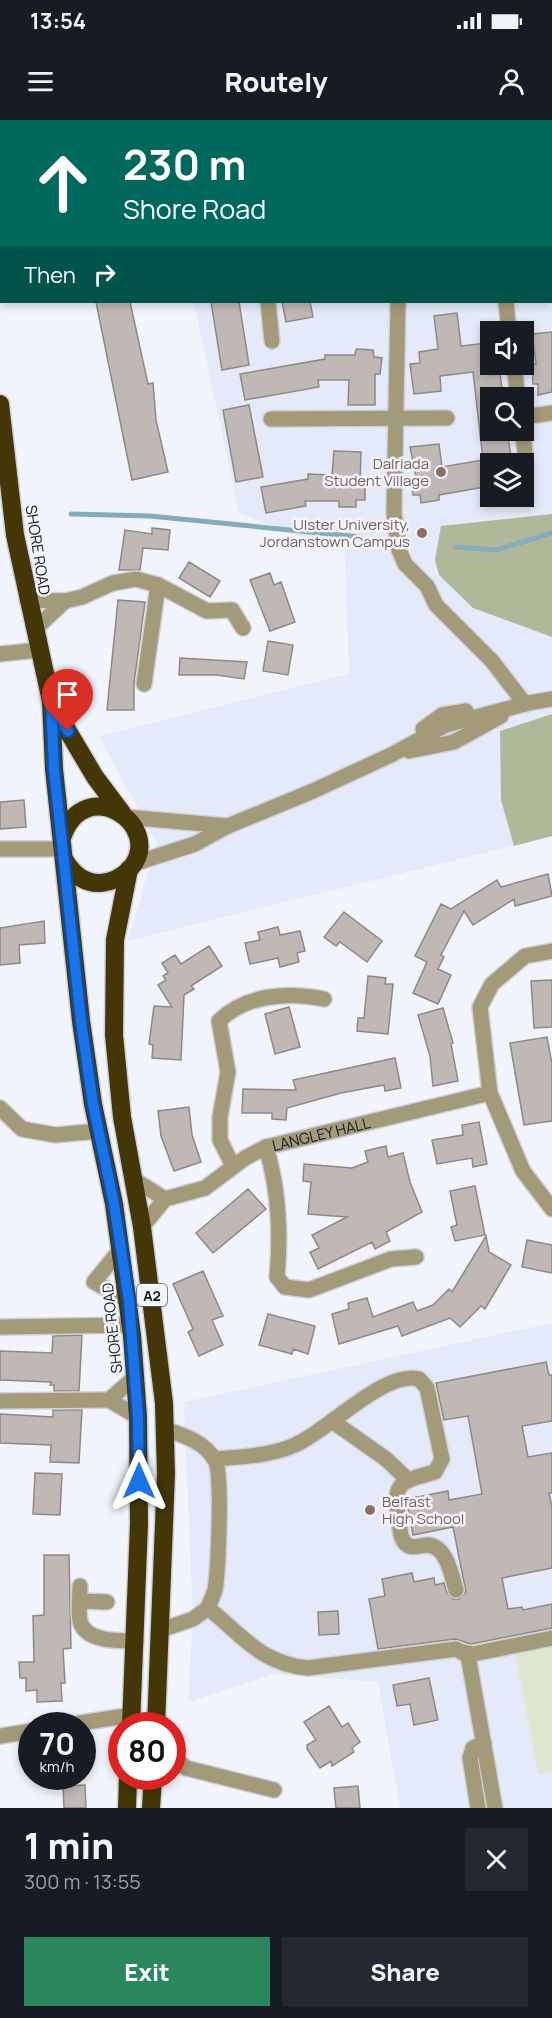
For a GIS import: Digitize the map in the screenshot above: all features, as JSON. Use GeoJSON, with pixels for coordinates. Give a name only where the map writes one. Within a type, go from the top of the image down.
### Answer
{"type":"FeatureCollection","features":[{"type":"Feature","properties":{"kind":"highway","name":"SHORE ROAD"},"geometry":{"type":"LineString","coordinates":[[0,404],[15,535],[27,600],[51,701],[63,849],[81,1021],[129,1301],[138,1417],[136,1641],[132,1712]]}},
{"type":"Feature","properties":{"kind":"highway","name":"SHORE ROAD"},"geometry":{"type":"LineString","coordinates":[[51,701],[89,767],[124,815]]}},
{"type":"Feature","properties":{"kind":"highway"},"geometry":{"type":"LineString","coordinates":[[124,815],[101,806],[90,807],[72,818],[63,849],[78,877],[100,883],[121,877],[131,866]]}},
{"type":"Feature","properties":{"kind":"highway","name":"A2"},"geometry":{"type":"LineString","coordinates":[[124,815],[137,834],[138,844],[115,940],[114,1035],[122,1117],[142,1227],[158,1345],[165,1429],[161,1630],[157,1712]]}},
{"type":"Feature","properties":{"kind":"highway"},"geometry":{"type":"LineString","coordinates":[[127,1808],[128,1790]]}},
{"type":"Feature","properties":{"kind":"highway"},"geometry":{"type":"LineString","coordinates":[[151,1808],[155,1790]]}},
{"type":"Feature","properties":{"kind":"street"},"geometry":{"type":"LineString","coordinates":[[268,303],[272,341]]}},
{"type":"Feature","properties":{"kind":"street"},"geometry":{"type":"LineString","coordinates":[[398,303],[393,513],[399,550],[405,564],[427,586],[436,604],[492,661],[525,704]]}},
{"type":"Feature","properties":{"kind":"street"},"geometry":{"type":"LineString","coordinates":[[506,303],[508,321]]}},
{"type":"Feature","properties":{"kind":"street"},"geometry":{"type":"LineString","coordinates":[[534,416],[552,413]]}},
{"type":"Feature","properties":{"kind":"street"},"geometry":{"type":"LineString","coordinates":[[272,419],[447,418]]}},
{"type":"Feature","properties":{"kind":"street"},"geometry":{"type":"LineString","coordinates":[[524,441],[525,451]]}},
{"type":"Feature","properties":{"kind":"street"},"geometry":{"type":"LineString","coordinates":[[27,600],[65,601],[82,597],[113,583],[136,579],[158,585],[207,610],[232,610],[243,628]]}},
{"type":"Feature","properties":{"kind":"street"},"geometry":{"type":"LineString","coordinates":[[144,684],[158,585]]}},
{"type":"Feature","properties":{"kind":"street"},"geometry":{"type":"LineString","coordinates":[[34,630],[65,601]]}},
{"type":"Feature","properties":{"kind":"street"},"geometry":{"type":"LineString","coordinates":[[0,654],[38,650]]}},
{"type":"Feature","properties":{"kind":"street"},"geometry":{"type":"LineString","coordinates":[[131,866],[195,844],[228,826],[313,791],[393,754],[446,725],[552,699]]}},
{"type":"Feature","properties":{"kind":"street"},"geometry":{"type":"LineString","coordinates":[[124,815],[228,826]]}},
{"type":"Feature","properties":{"kind":"street"},"geometry":{"type":"LineString","coordinates":[[0,849],[63,849]]}},
{"type":"Feature","properties":{"kind":"street"},"geometry":{"type":"LineString","coordinates":[[552,951],[525,956],[492,984],[480,1007],[490,1093],[523,1171],[552,1209]]}},
{"type":"Feature","properties":{"kind":"street"},"geometry":{"type":"LineString","coordinates":[[233,1166],[220,1140],[220,1118],[228,1072],[219,1021],[231,1008],[266,998],[301,995],[324,999]]}},
{"type":"Feature","properties":{"kind":"street","name":"LANGLEY HALL"},"geometry":{"type":"LineString","coordinates":[[165,1199],[205,1188],[233,1166],[266,1147],[490,1093]]}},
{"type":"Feature","properties":{"kind":"street"},"geometry":{"type":"LineString","coordinates":[[0,1108],[22,1129],[55,1135],[99,1131]]}},
{"type":"Feature","properties":{"kind":"street"},"geometry":{"type":"LineString","coordinates":[[266,1147],[274,1172],[279,1211],[277,1277],[285,1287],[309,1290],[392,1259],[416,1257]]}},
{"type":"Feature","properties":{"kind":"street"},"geometry":{"type":"LineString","coordinates":[[133,1179],[165,1199],[142,1227]]}},
{"type":"Feature","properties":{"kind":"street"},"geometry":{"type":"LineString","coordinates":[[120,1250],[94,1282],[129,1301]]}},
{"type":"Feature","properties":{"kind":"street"},"geometry":{"type":"LineString","coordinates":[[0,1327],[131,1325]]}},
{"type":"Feature","properties":{"kind":"street"},"geometry":{"type":"LineString","coordinates":[[109,1400],[135,1377]]}},
{"type":"Feature","properties":{"kind":"street"},"geometry":{"type":"LineString","coordinates":[[214,1459],[273,1452],[297,1444],[378,1390],[413,1377],[424,1382],[442,1459],[435,1472],[407,1479],[397,1489],[395,1498],[405,1543],[416,1547],[429,1545],[437,1550],[450,1567],[456,1590]]}},
{"type":"Feature","properties":{"kind":"street"},"geometry":{"type":"LineString","coordinates":[[0,1401],[109,1400],[138,1417]]}},
{"type":"Feature","properties":{"kind":"street"},"geometry":{"type":"LineString","coordinates":[[332,1421],[386,1460],[407,1479]]}},
{"type":"Feature","properties":{"kind":"street"},"geometry":{"type":"LineString","coordinates":[[161,1630],[193,1619],[208,1608],[214,1592],[217,1566],[219,1490],[218,1467],[214,1459],[196,1440],[165,1429]]}},
{"type":"Feature","properties":{"kind":"street"},"geometry":{"type":"LineString","coordinates":[[107,1602],[80,1594],[80,1622],[88,1632],[111,1640],[136,1641]]}},
{"type":"Feature","properties":{"kind":"street"},"geometry":{"type":"LineString","coordinates":[[208,1608],[252,1647],[272,1660],[287,1666],[308,1668],[456,1649],[473,1654],[552,1638]]}},
{"type":"Feature","properties":{"kind":"street"},"geometry":{"type":"LineString","coordinates":[[462,1652],[469,1661],[495,1808]]}},
{"type":"Feature","properties":{"kind":"street"},"geometry":{"type":"LineString","coordinates":[[0,1736],[18,1733]]}},
{"type":"Feature","properties":{"kind":"street"},"geometry":{"type":"LineString","coordinates":[[478,1808],[470,1758],[473,1748],[483,1743]]}},
{"type":"Feature","properties":{"kind":"street"},"geometry":{"type":"LineString","coordinates":[[186,1772],[274,1790]]}},
{"type":"Feature","properties":{"kind":"shaded area","name":"Ulster University, Jordanstown Campus"},"geometry":{"type":"Polygon","coordinates":[[[194,303],[552,303],[552,836],[128,941],[157,843],[99,736],[349,674],[345,554],[239,513],[194,303]]]}},
{"type":"Feature","properties":{"kind":"shaded area","name":"Belfast High School"},"geometry":{"type":"Polygon","coordinates":[[[552,1323],[552,1808],[400,1808],[378,1682],[273,1674],[188,1702],[193,1619],[184,1402],[552,1323]]]}},
{"type":"Feature","properties":{"kind":"green space"},"geometry":{"type":"Polygon","coordinates":[[[552,514],[552,637],[473,608],[439,575],[435,560],[441,526],[552,514]]]}},
{"type":"Feature","properties":{"kind":"green space"},"geometry":{"type":"Polygon","coordinates":[[[552,714],[552,836],[514,846],[501,800],[500,731],[552,714]]]}},
{"type":"Feature","properties":{"kind":"green space"},"geometry":{"type":"Polygon","coordinates":[[[552,1645],[552,1771],[538,1774],[515,1652],[552,1645]]]}},
{"type":"Feature","properties":{"kind":"building"},"geometry":{"type":"Polygon","coordinates":[[[96,303],[130,303],[148,384],[153,383],[156,420],[168,472],[132,480],[96,303]]]}},
{"type":"Feature","properties":{"kind":"building"},"geometry":{"type":"Polygon","coordinates":[[[211,303],[239,303],[249,365],[222,370],[211,303]]]}},
{"type":"Feature","properties":{"kind":"building"},"geometry":{"type":"Polygon","coordinates":[[[282,303],[310,303],[313,317],[286,322],[282,303]]]}},
{"type":"Feature","properties":{"kind":"building"},"geometry":{"type":"Polygon","coordinates":[[[457,313],[461,346],[480,344],[480,375],[500,375],[502,387],[480,387],[480,434],[473,372],[440,376],[441,391],[414,394],[410,364],[420,363],[419,352],[438,349],[434,316],[457,313]]]}},
{"type":"Feature","properties":{"kind":"building"},"geometry":{"type":"Polygon","coordinates":[[[552,332],[552,392],[538,395],[538,384],[533,384],[534,364],[536,364],[534,334],[552,332]]]}},
{"type":"Feature","properties":{"kind":"building"},"geometry":{"type":"Polygon","coordinates":[[[356,349],[373,350],[374,357],[382,358],[380,374],[375,374],[375,405],[348,405],[349,380],[318,380],[319,387],[245,400],[240,374],[325,359],[325,355],[355,355],[356,349]]]}},
{"type":"Feature","properties":{"kind":"building"},"geometry":{"type":"Polygon","coordinates":[[[249,405],[263,477],[236,482],[223,410],[249,405]]]}},
{"type":"Feature","properties":{"kind":"building"},"geometry":{"type":"Polygon","coordinates":[[[481,441],[509,441],[510,453],[482,453],[481,441]]]}},
{"type":"Feature","properties":{"kind":"building"},"geometry":{"type":"Polygon","coordinates":[[[439,444],[442,467],[480,461],[480,488],[439,495],[439,500],[421,503],[420,495],[413,495],[411,478],[416,477],[410,447],[439,444]]]}},
{"type":"Feature","properties":{"kind":"building","name":"Dalriada Student Village"},"geometry":{"type":"Polygon","coordinates":[[[334,451],[361,452],[360,483],[365,483],[365,500],[356,500],[356,507],[339,507],[339,501],[305,501],[306,506],[266,513],[261,487],[308,479],[308,474],[332,475],[334,451]]]}},
{"type":"Feature","properties":{"kind":"building"},"geometry":{"type":"Polygon","coordinates":[[[152,528],[170,530],[168,550],[143,548],[140,570],[119,570],[125,530],[152,534],[152,528]]]}},
{"type":"Feature","properties":{"kind":"building"},"geometry":{"type":"Polygon","coordinates":[[[189,562],[220,581],[210,597],[179,578],[189,562]]]}},
{"type":"Feature","properties":{"kind":"building"},"geometry":{"type":"Polygon","coordinates":[[[270,573],[274,585],[281,582],[295,622],[270,631],[250,580],[270,573]]]}},
{"type":"Feature","properties":{"kind":"building"},"geometry":{"type":"Polygon","coordinates":[[[118,600],[145,602],[134,683],[134,710],[107,710],[118,600]]]}},
{"type":"Feature","properties":{"kind":"building"},"geometry":{"type":"Polygon","coordinates":[[[268,641],[293,645],[288,675],[263,671],[268,641]]]}},
{"type":"Feature","properties":{"kind":"building"},"geometry":{"type":"Polygon","coordinates":[[[180,658],[247,662],[244,679],[217,675],[179,675],[180,658]]]}},
{"type":"Feature","properties":{"kind":"building"},"geometry":{"type":"Polygon","coordinates":[[[24,800],[26,827],[0,829],[0,802],[24,800]]]}},
{"type":"Feature","properties":{"kind":"building"},"geometry":{"type":"Polygon","coordinates":[[[548,874],[552,896],[515,906],[514,899],[473,925],[464,911],[441,955],[444,957],[438,969],[451,975],[438,1004],[413,993],[427,962],[415,956],[441,904],[451,909],[497,880],[501,887],[548,874]]]}},
{"type":"Feature","properties":{"kind":"building"},"geometry":{"type":"Polygon","coordinates":[[[344,912],[382,941],[367,962],[340,942],[336,946],[324,937],[344,912]]]}},
{"type":"Feature","properties":{"kind":"building"},"geometry":{"type":"Polygon","coordinates":[[[44,921],[45,943],[19,945],[20,963],[0,965],[0,928],[44,921]]]}},
{"type":"Feature","properties":{"kind":"building"},"geometry":{"type":"Polygon","coordinates":[[[278,927],[280,935],[300,931],[305,951],[297,953],[299,962],[280,967],[278,958],[250,964],[245,943],[260,940],[258,932],[278,927]]]}},
{"type":"Feature","properties":{"kind":"building"},"geometry":{"type":"Polygon","coordinates":[[[209,946],[222,966],[191,986],[194,989],[184,995],[181,1060],[152,1058],[153,1045],[149,1044],[154,1006],[172,1007],[158,985],[166,980],[163,976],[168,973],[162,963],[175,955],[181,964],[209,946]]]}},
{"type":"Feature","properties":{"kind":"building"},"geometry":{"type":"Polygon","coordinates":[[[368,976],[386,978],[385,984],[393,984],[388,1034],[357,1031],[358,1018],[364,1018],[368,976]]]}},
{"type":"Feature","properties":{"kind":"building"},"geometry":{"type":"Polygon","coordinates":[[[552,980],[552,1027],[534,1028],[531,981],[552,980]]]}},
{"type":"Feature","properties":{"kind":"building"},"geometry":{"type":"Polygon","coordinates":[[[289,1007],[300,1047],[275,1054],[265,1014],[289,1007]]]}},
{"type":"Feature","properties":{"kind":"building"},"geometry":{"type":"Polygon","coordinates":[[[443,1008],[453,1043],[451,1044],[458,1081],[433,1086],[430,1056],[418,1015],[443,1008]]]}},
{"type":"Feature","properties":{"kind":"building"},"geometry":{"type":"Polygon","coordinates":[[[547,1037],[552,1064],[552,1121],[524,1125],[510,1043],[547,1037]]]}},
{"type":"Feature","properties":{"kind":"building"},"geometry":{"type":"Polygon","coordinates":[[[395,1058],[401,1088],[385,1091],[384,1085],[341,1093],[287,1108],[286,1120],[272,1119],[272,1113],[242,1113],[243,1089],[296,1090],[293,1080],[395,1058]]]}},
{"type":"Feature","properties":{"kind":"building"},"geometry":{"type":"Polygon","coordinates":[[[189,1107],[192,1135],[201,1162],[174,1171],[161,1136],[158,1111],[189,1107]]]}},
{"type":"Feature","properties":{"kind":"building"},"geometry":{"type":"Polygon","coordinates":[[[479,1122],[487,1164],[473,1167],[472,1158],[437,1164],[432,1140],[463,1135],[462,1125],[479,1122]]]}},
{"type":"Feature","properties":{"kind":"building"},"geometry":{"type":"Polygon","coordinates":[[[386,1146],[388,1157],[403,1153],[410,1182],[422,1212],[386,1232],[390,1241],[375,1249],[372,1242],[318,1269],[310,1252],[319,1248],[312,1235],[347,1217],[308,1214],[311,1182],[303,1181],[304,1164],[352,1168],[368,1162],[365,1151],[386,1146]]]}},
{"type":"Feature","properties":{"kind":"building"},"geometry":{"type":"Polygon","coordinates":[[[475,1186],[485,1235],[455,1241],[451,1227],[457,1225],[450,1191],[475,1186]]]}},
{"type":"Feature","properties":{"kind":"building"},"geometry":{"type":"Polygon","coordinates":[[[248,1189],[266,1209],[213,1253],[196,1233],[248,1189]]]}},
{"type":"Feature","properties":{"kind":"building"},"geometry":{"type":"Polygon","coordinates":[[[486,1236],[489,1252],[511,1265],[485,1309],[481,1306],[460,1327],[450,1318],[402,1336],[398,1326],[339,1344],[332,1314],[349,1309],[348,1303],[367,1298],[373,1317],[413,1302],[417,1311],[433,1305],[449,1289],[452,1292],[486,1236]]]}},
{"type":"Feature","properties":{"kind":"building"},"geometry":{"type":"Polygon","coordinates":[[[527,1240],[552,1245],[552,1273],[522,1267],[527,1240]]]}},
{"type":"Feature","properties":{"kind":"building"},"geometry":{"type":"Polygon","coordinates":[[[203,1271],[223,1316],[212,1320],[223,1345],[199,1356],[188,1332],[193,1329],[173,1284],[203,1271]]]}},
{"type":"Feature","properties":{"kind":"building"},"geometry":{"type":"Polygon","coordinates":[[[268,1314],[315,1326],[308,1354],[293,1349],[292,1354],[259,1345],[268,1314]]]}},
{"type":"Feature","properties":{"kind":"building"},"geometry":{"type":"Polygon","coordinates":[[[82,1335],[79,1391],[54,1391],[54,1385],[50,1385],[51,1382],[0,1380],[0,1351],[52,1353],[53,1336],[82,1335]]]}},
{"type":"Feature","properties":{"kind":"building"},"geometry":{"type":"Polygon","coordinates":[[[546,1362],[549,1375],[552,1375],[552,1421],[522,1426],[528,1457],[552,1453],[552,1493],[549,1493],[552,1507],[552,1568],[502,1578],[508,1609],[522,1607],[523,1610],[552,1604],[552,1628],[471,1644],[455,1639],[378,1649],[369,1599],[385,1596],[382,1579],[412,1573],[414,1582],[434,1578],[435,1585],[444,1583],[447,1593],[453,1599],[459,1599],[466,1592],[453,1527],[413,1535],[407,1503],[407,1499],[448,1491],[449,1500],[482,1494],[468,1416],[444,1420],[436,1383],[546,1362]]]}},
{"type":"Feature","properties":{"kind":"building"},"geometry":{"type":"Polygon","coordinates":[[[53,1410],[82,1410],[79,1463],[50,1462],[51,1445],[0,1443],[0,1414],[53,1417],[53,1410]]]}},
{"type":"Feature","properties":{"kind":"building"},"geometry":{"type":"Polygon","coordinates":[[[35,1473],[62,1474],[60,1515],[33,1514],[35,1473]]]}},
{"type":"Feature","properties":{"kind":"building"},"geometry":{"type":"Polygon","coordinates":[[[44,1555],[69,1555],[71,1648],[63,1649],[65,1683],[61,1683],[62,1701],[37,1702],[37,1690],[26,1691],[26,1678],[20,1678],[19,1662],[34,1662],[33,1616],[44,1615],[44,1555]]]}},
{"type":"Feature","properties":{"kind":"building"},"geometry":{"type":"Polygon","coordinates":[[[338,1611],[339,1634],[319,1635],[318,1612],[338,1611]]]}},
{"type":"Feature","properties":{"kind":"building"},"geometry":{"type":"Polygon","coordinates":[[[429,1678],[438,1720],[414,1725],[410,1704],[397,1706],[393,1685],[429,1678]]]}},
{"type":"Feature","properties":{"kind":"building"},"geometry":{"type":"Polygon","coordinates":[[[329,1706],[342,1727],[348,1723],[360,1742],[352,1748],[354,1752],[332,1766],[331,1761],[320,1768],[307,1749],[307,1745],[316,1740],[304,1722],[329,1706]]]}},
{"type":"Feature","properties":{"kind":"building"},"geometry":{"type":"Polygon","coordinates":[[[358,1786],[360,1808],[336,1808],[334,1788],[358,1786]]]}},
{"type":"Feature","properties":{"kind":"building"},"geometry":{"type":"Polygon","coordinates":[[[63,1790],[85,1790],[86,1808],[64,1808],[63,1790]]]}},
{"type":"Feature","properties":{"kind":"waterway"},"geometry":{"type":"LineString","coordinates":[[71,514],[150,516],[360,537]]}},
{"type":"Feature","properties":{"kind":"waterway"},"geometry":{"type":"LineString","coordinates":[[456,547],[496,550],[552,533]]}},
{"type":"Feature","properties":{"kind":"place","name":"Dalriada Student Village"},"geometry":{"type":"Point","coordinates":[441,472]}},
{"type":"Feature","properties":{"kind":"place","name":"Ulster University, Jordanstown Campus"},"geometry":{"type":"Point","coordinates":[422,533]}},
{"type":"Feature","properties":{"kind":"place","name":"Belfast High School"},"geometry":{"type":"Point","coordinates":[370,1510]}},
{"type":"Feature","properties":{"kind":"route"},"geometry":{"type":"LineString","coordinates":[[68,731],[51,701],[54,769],[81,1021],[93,1104],[114,1204],[129,1301],[138,1417],[139,1481]]}}]}
